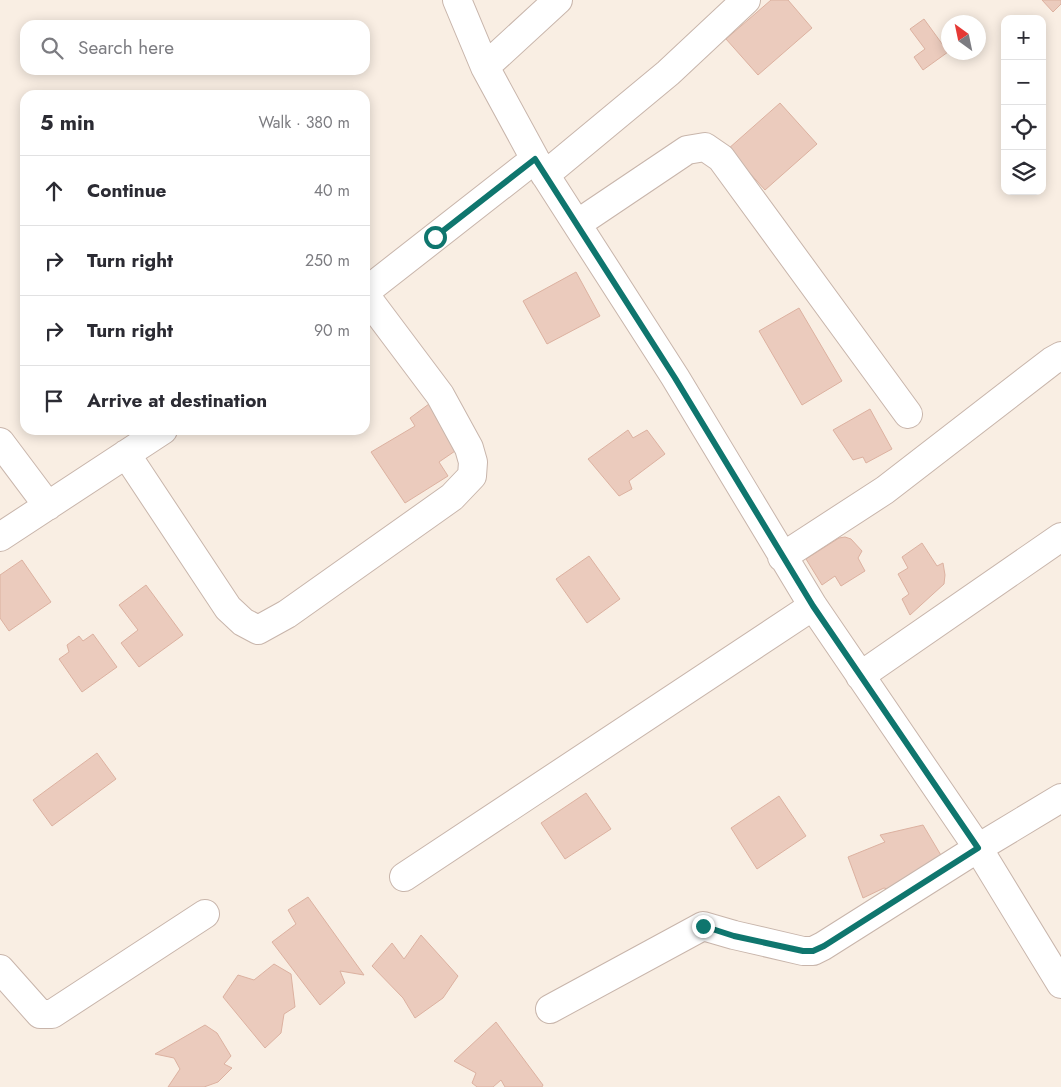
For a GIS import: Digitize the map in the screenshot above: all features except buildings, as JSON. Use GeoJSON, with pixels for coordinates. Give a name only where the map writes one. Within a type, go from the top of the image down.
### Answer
{"type":"FeatureCollection","features":[{"type":"Feature","properties":{"kind":"street"},"geometry":{"type":"LineString","coordinates":[[458,0],[485,67],[540,167],[675,378],[813,606],[978,848],[1061,984]]}},
{"type":"Feature","properties":{"kind":"street"},"geometry":{"type":"LineString","coordinates":[[485,67],[558,0]]}},
{"type":"Feature","properties":{"kind":"street"},"geometry":{"type":"LineString","coordinates":[[370,290],[668,73],[746,0]]}},
{"type":"Feature","properties":{"kind":"street"},"geometry":{"type":"LineString","coordinates":[[577,224],[687,150],[704,147],[722,158],[908,414]]}},
{"type":"Feature","properties":{"kind":"street"},"geometry":{"type":"LineString","coordinates":[[126,454],[228,608],[242,622],[258,630],[287,614],[452,497],[472,476],[474,462],[469,448],[440,395],[370,301]]}},
{"type":"Feature","properties":{"kind":"street"},"geometry":{"type":"LineString","coordinates":[[782,557],[885,490],[1061,356]]}},
{"type":"Feature","properties":{"kind":"street"},"geometry":{"type":"LineString","coordinates":[[0,538],[155,435]]}},
{"type":"Feature","properties":{"kind":"street"},"geometry":{"type":"LineString","coordinates":[[0,442],[48,506]]}},
{"type":"Feature","properties":{"kind":"street"},"geometry":{"type":"LineString","coordinates":[[860,676],[1061,538]]}},
{"type":"Feature","properties":{"kind":"street"},"geometry":{"type":"LineString","coordinates":[[404,876],[813,606]]}},
{"type":"Feature","properties":{"kind":"street"},"geometry":{"type":"LineString","coordinates":[[550,1009],[703,926],[751,940],[803,951],[813,951],[824,946],[978,848],[1061,798]]}},
{"type":"Feature","properties":{"kind":"street"},"geometry":{"type":"LineString","coordinates":[[0,969],[40,1014],[52,1014],[206,914]]}},
{"type":"Feature","properties":{"kind":"route"},"geometry":{"type":"LineString","coordinates":[[435,237],[535,159],[675,378],[813,606],[978,848],[824,946],[813,951],[803,951],[734,936],[703,926]]}}]}
